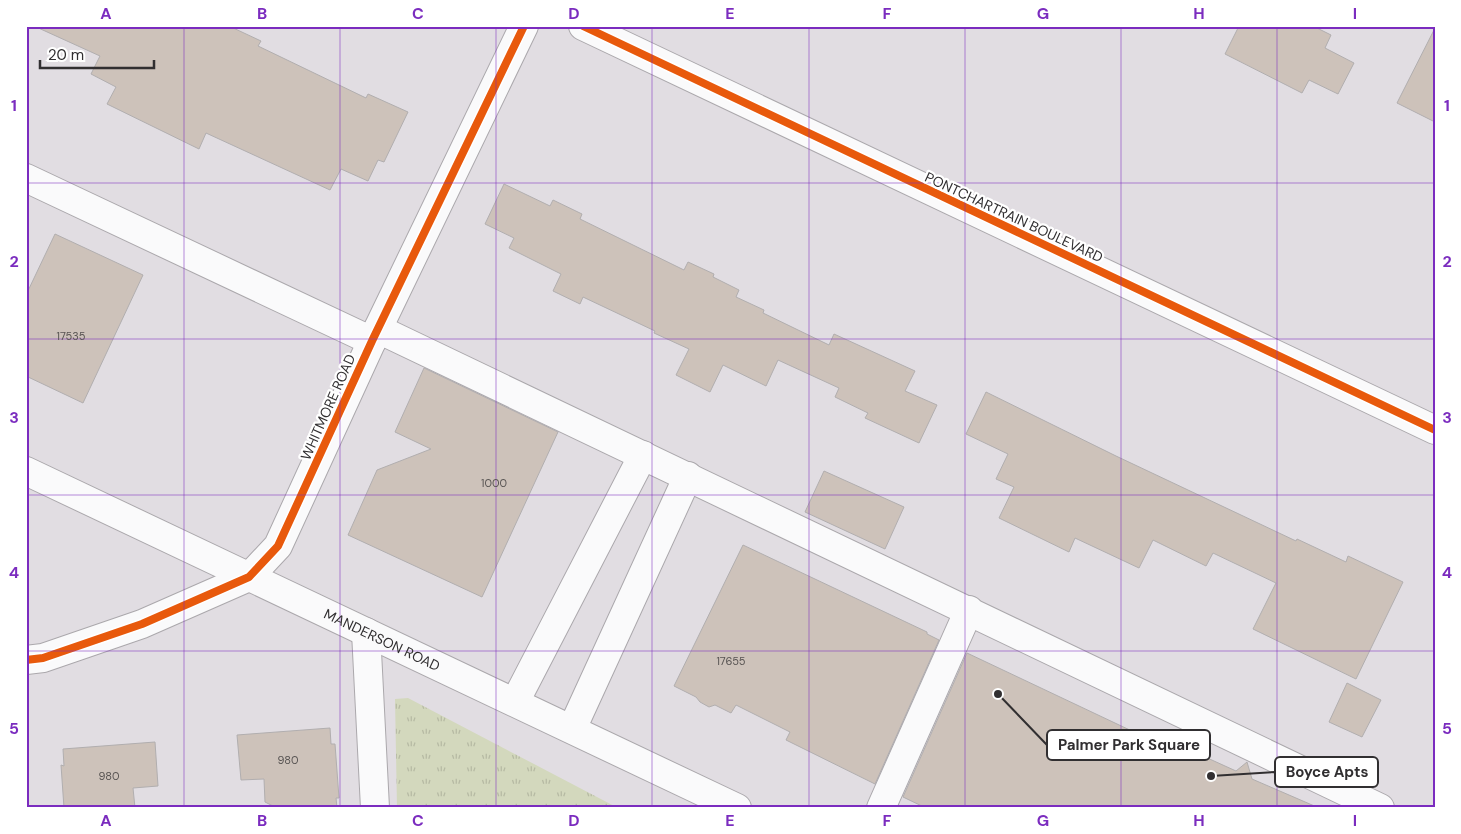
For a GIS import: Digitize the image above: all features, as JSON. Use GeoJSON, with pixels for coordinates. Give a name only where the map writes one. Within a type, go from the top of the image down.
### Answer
{"type":"FeatureCollection","features":[{"type":"Feature","properties":{"kind":"street","name":"WHITMORE ROAD"},"geometry":{"type":"LineString","coordinates":[[26,660],[43,658],[142,624],[249,577],[278,546],[375,335],[524,26]]}},
{"type":"Feature","properties":{"kind":"street","name":"PONTCHARTRAIN BOULEVARD"},"geometry":{"type":"LineString","coordinates":[[583,26],[1435,430]]}},
{"type":"Feature","properties":{"kind":"street"},"geometry":{"type":"LineString","coordinates":[[26,178],[643,455],[1380,808]]}},
{"type":"Feature","properties":{"kind":"street"},"geometry":{"type":"LineString","coordinates":[[515,702],[643,455]]}},
{"type":"Feature","properties":{"kind":"street","name":"MANDERSON ROAD"},"geometry":{"type":"LineString","coordinates":[[26,471],[737,808]]}},
{"type":"Feature","properties":{"kind":"street"},"geometry":{"type":"LineString","coordinates":[[572,729],[688,476]]}},
{"type":"Feature","properties":{"kind":"street"},"geometry":{"type":"LineString","coordinates":[[881,808],[968,610]]}},
{"type":"Feature","properties":{"kind":"street"},"geometry":{"type":"LineString","coordinates":[[366,632],[375,808]]}},
{"type":"Feature","properties":{"kind":"green space"},"geometry":{"type":"Polygon","coordinates":[[[408,698],[618,808],[397,808],[395,699],[408,698]]]}},
{"type":"Feature","properties":{"kind":"building"},"geometry":{"type":"Polygon","coordinates":[[[34,26],[229,26],[261,41],[258,46],[366,98],[368,94],[408,112],[384,162],[378,160],[368,181],[341,169],[330,190],[206,133],[199,149],[107,104],[116,87],[91,74],[100,56],[34,26]]]}},
{"type":"Feature","properties":{"kind":"building"},"geometry":{"type":"Polygon","coordinates":[[[1239,26],[1313,26],[1331,35],[1325,48],[1354,63],[1338,94],[1309,80],[1302,93],[1225,54],[1239,26]]]}},
{"type":"Feature","properties":{"kind":"building"},"geometry":{"type":"Polygon","coordinates":[[[1435,28],[1435,122],[1397,103],[1435,28]]]}},
{"type":"Feature","properties":{"kind":"building"},"geometry":{"type":"Polygon","coordinates":[[[504,184],[550,206],[553,200],[582,214],[580,219],[684,270],[688,262],[714,274],[713,277],[739,290],[736,297],[764,310],[763,313],[829,345],[834,334],[915,371],[905,391],[937,405],[919,443],[865,418],[868,413],[835,397],[839,388],[778,360],[766,386],[723,365],[710,392],[676,375],[689,349],[583,297],[580,304],[553,291],[561,274],[509,248],[514,238],[485,224],[504,184]]]}},
{"type":"Feature","properties":{"kind":"building"},"geometry":{"type":"Polygon","coordinates":[[[55,234],[143,275],[83,403],[26,376],[26,295],[55,234]]]}},
{"type":"Feature","properties":{"kind":"building"},"geometry":{"type":"Polygon","coordinates":[[[424,368],[558,432],[482,597],[348,535],[377,470],[431,449],[395,432],[424,368]]]}},
{"type":"Feature","properties":{"kind":"building"},"geometry":{"type":"Polygon","coordinates":[[[986,392],[1296,541],[1297,539],[1346,562],[1348,556],[1403,582],[1356,679],[1253,629],[1276,583],[1213,553],[1206,566],[1153,540],[1139,568],[1075,538],[1069,552],[999,518],[1014,487],[996,479],[1008,454],[966,434],[986,392]]]}},
{"type":"Feature","properties":{"kind":"building"},"geometry":{"type":"Polygon","coordinates":[[[824,471],[904,507],[885,549],[805,512],[824,471]]]}},
{"type":"Feature","properties":{"kind":"building"},"geometry":{"type":"Polygon","coordinates":[[[743,545],[927,632],[927,634],[939,640],[875,784],[786,740],[790,732],[736,705],[731,713],[715,705],[709,707],[700,702],[696,697],[674,686],[743,545]]]}},
{"type":"Feature","properties":{"kind":"building"},"geometry":{"type":"Polygon","coordinates":[[[967,653],[1172,750],[1192,742],[1203,756],[1236,771],[1247,762],[1252,779],[1319,808],[926,808],[903,797],[967,653]]]}},
{"type":"Feature","properties":{"kind":"building"},"geometry":{"type":"Polygon","coordinates":[[[1347,683],[1381,700],[1362,737],[1329,722],[1347,683]]]}},
{"type":"Feature","properties":{"kind":"building"},"geometry":{"type":"Polygon","coordinates":[[[330,728],[331,744],[335,744],[339,798],[336,798],[337,808],[277,808],[265,802],[264,779],[241,780],[237,735],[330,728]]]}},
{"type":"Feature","properties":{"kind":"building"},"geometry":{"type":"Polygon","coordinates":[[[155,742],[158,786],[133,788],[135,808],[64,808],[61,765],[64,766],[63,749],[155,742]]]}},
{"type":"Feature","properties":{"kind":"cycle path"},"geometry":{"type":"LineString","coordinates":[[26,660],[43,658],[142,624],[249,577],[278,546],[372,341],[524,26]]}},
{"type":"Feature","properties":{"kind":"cycle path"},"geometry":{"type":"LineString","coordinates":[[583,26],[1435,430]]}},
{"type":"Feature","properties":{"kind":"place","name":"Palmer Park Square"},"geometry":{"type":"Point","coordinates":[998,694]}},
{"type":"Feature","properties":{"kind":"place","name":"Boyce Apts"},"geometry":{"type":"Point","coordinates":[1211,776]}}]}
